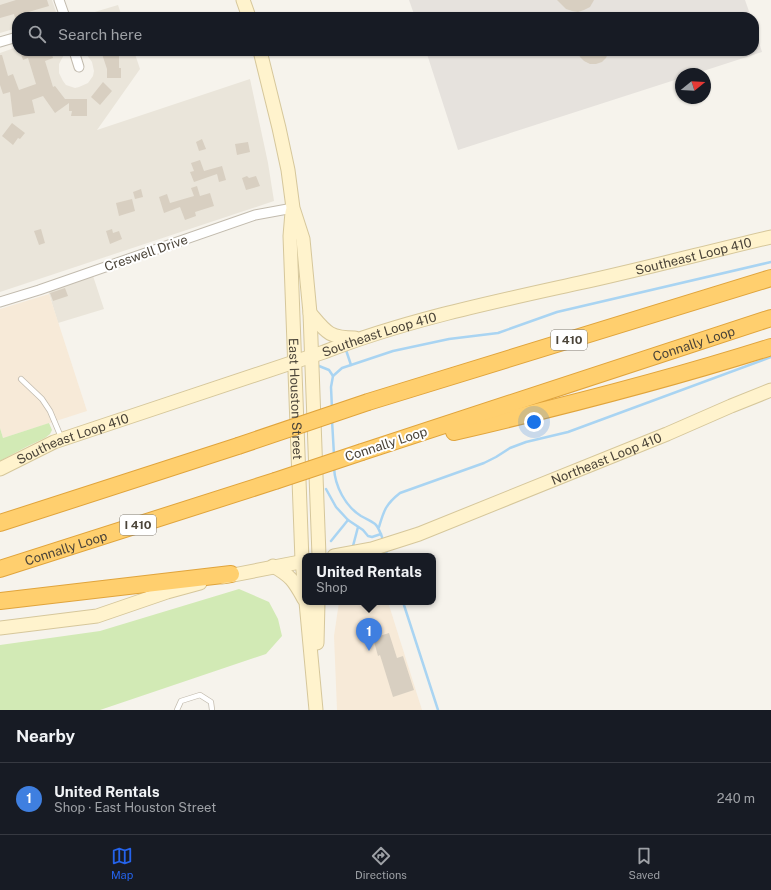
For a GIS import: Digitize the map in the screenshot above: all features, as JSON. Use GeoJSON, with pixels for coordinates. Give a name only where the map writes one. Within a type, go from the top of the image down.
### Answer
{"type":"FeatureCollection","features":[{"type":"Feature","properties":{"kind":"highway"},"geometry":{"type":"LineString","coordinates":[[636,320],[686,297],[771,269]]}},
{"type":"Feature","properties":{"kind":"highway","name":"I 410"},"geometry":{"type":"LineString","coordinates":[[0,523],[368,402],[771,278]]}},
{"type":"Feature","properties":{"kind":"highway","name":"Connally Loop"},"geometry":{"type":"LineString","coordinates":[[0,569],[275,481],[771,318]]}},
{"type":"Feature","properties":{"kind":"highway"},"geometry":{"type":"LineString","coordinates":[[415,435],[430,437],[579,403],[681,375],[771,347]]}},
{"type":"Feature","properties":{"kind":"highway"},"geometry":{"type":"LineString","coordinates":[[0,601],[231,574]]}},
{"type":"Feature","properties":{"kind":"main road"},"geometry":{"type":"LineString","coordinates":[[243,0],[247,12]]}},
{"type":"Feature","properties":{"kind":"main road","name":"East Houston Street"},"geometry":{"type":"LineString","coordinates":[[261,56],[288,170],[293,208],[303,239],[310,313],[319,553]]}},
{"type":"Feature","properties":{"kind":"main road","name":"East Houston Street"},"geometry":{"type":"LineString","coordinates":[[293,208],[290,236],[304,553]]}},
{"type":"Feature","properties":{"kind":"main road","name":"Southeast Loop 410"},"geometry":{"type":"LineString","coordinates":[[0,469],[34,451],[62,439],[311,356],[360,338],[482,304],[581,283],[771,237]]}},
{"type":"Feature","properties":{"kind":"main road"},"geometry":{"type":"LineString","coordinates":[[310,313],[327,332],[340,338],[360,338]]}},
{"type":"Feature","properties":{"kind":"main road","name":"Northeast Loop 410"},"geometry":{"type":"LineString","coordinates":[[361,553],[400,541],[441,525],[653,440],[771,390]]}},
{"type":"Feature","properties":{"kind":"main road"},"geometry":{"type":"LineString","coordinates":[[0,628],[98,616],[167,592],[231,574],[302,561]]}},
{"type":"Feature","properties":{"kind":"main road"},"geometry":{"type":"LineString","coordinates":[[273,566],[292,578],[302,590]]}},
{"type":"Feature","properties":{"kind":"main road"},"geometry":{"type":"LineString","coordinates":[[313,605],[315,706]]}},
{"type":"Feature","properties":{"kind":"street"},"geometry":{"type":"LineString","coordinates":[[59,0],[63,12]]}},
{"type":"Feature","properties":{"kind":"street"},"geometry":{"type":"LineString","coordinates":[[0,42],[12,38]]}},
{"type":"Feature","properties":{"kind":"street"},"geometry":{"type":"LineString","coordinates":[[76,56],[79,67]]}},
{"type":"Feature","properties":{"kind":"street","name":"Creswell Drive"},"geometry":{"type":"LineString","coordinates":[[0,302],[255,215],[293,208]]}},
{"type":"Feature","properties":{"kind":"lane"},"geometry":{"type":"LineString","coordinates":[[21,380],[42,399],[55,421],[62,439]]}},
{"type":"Feature","properties":{"kind":"lane"},"geometry":{"type":"LineString","coordinates":[[177,710],[181,701],[200,695],[211,702],[212,710]]}},
{"type":"Feature","properties":{"kind":"shaded area"},"geometry":{"type":"Polygon","coordinates":[[[0,0],[52,0],[56,12],[12,12],[12,29],[0,33],[0,0]]]}},
{"type":"Feature","properties":{"kind":"shaded area"},"geometry":{"type":"Polygon","coordinates":[[[409,0],[745,0],[749,12],[413,12],[409,0]]]}},
{"type":"Feature","properties":{"kind":"shaded area"},"geometry":{"type":"Polygon","coordinates":[[[118,5],[120,12],[95,12],[118,5]]]}},
{"type":"Feature","properties":{"kind":"shaded area"},"geometry":{"type":"Polygon","coordinates":[[[759,42],[762,52],[759,53],[759,42]]]}},
{"type":"Feature","properties":{"kind":"shaded area"},"geometry":{"type":"Polygon","coordinates":[[[12,49],[12,56],[63,56],[59,64],[59,73],[66,85],[75,88],[88,83],[93,76],[94,71],[92,62],[88,56],[136,56],[140,69],[97,130],[250,79],[268,163],[274,201],[0,292],[0,53],[12,49]]]}},
{"type":"Feature","properties":{"kind":"shaded area"},"geometry":{"type":"Polygon","coordinates":[[[428,56],[750,56],[711,68],[675,68],[675,80],[458,150],[428,56]]]}},
{"type":"Feature","properties":{"kind":"shaded area"},"geometry":{"type":"Polygon","coordinates":[[[93,276],[104,309],[58,323],[48,290],[93,276]]]}},
{"type":"Feature","properties":{"kind":"shaded area"},"geometry":{"type":"Polygon","coordinates":[[[49,294],[87,411],[3,438],[0,428],[0,309],[49,294]]]}},
{"type":"Feature","properties":{"kind":"shaded area"},"geometry":{"type":"Polygon","coordinates":[[[339,605],[389,605],[422,710],[337,710],[334,636],[339,605]]]}},
{"type":"Feature","properties":{"kind":"green space"},"geometry":{"type":"Polygon","coordinates":[[[49,423],[52,430],[45,438],[0,461],[0,428],[3,438],[49,423]]]}},
{"type":"Feature","properties":{"kind":"green space"},"geometry":{"type":"Polygon","coordinates":[[[239,589],[269,602],[278,619],[282,636],[266,654],[100,710],[0,710],[0,645],[100,631],[239,589]]]}},
{"type":"Feature","properties":{"kind":"building"},"geometry":{"type":"Polygon","coordinates":[[[16,0],[47,0],[49,6],[28,12],[12,12],[12,15],[0,18],[0,5],[16,0]]]}},
{"type":"Feature","properties":{"kind":"building"},"geometry":{"type":"Polygon","coordinates":[[[557,0],[594,0],[590,7],[578,12],[566,9],[557,0]]]}},
{"type":"Feature","properties":{"kind":"building"},"geometry":{"type":"Polygon","coordinates":[[[0,55],[2,55],[8,76],[13,74],[19,90],[36,84],[28,58],[23,60],[22,56],[52,56],[53,58],[45,61],[53,87],[55,86],[65,99],[87,99],[87,116],[71,116],[72,111],[69,111],[69,103],[55,113],[43,96],[32,100],[35,113],[13,117],[10,92],[3,94],[0,85],[0,55]]]}},
{"type":"Feature","properties":{"kind":"building"},"geometry":{"type":"Polygon","coordinates":[[[103,56],[119,56],[121,78],[107,78],[107,69],[103,56]]]}},
{"type":"Feature","properties":{"kind":"building"},"geometry":{"type":"Polygon","coordinates":[[[607,56],[602,62],[596,64],[590,64],[580,57],[607,56]]]}},
{"type":"Feature","properties":{"kind":"building"},"geometry":{"type":"Polygon","coordinates":[[[103,82],[112,91],[100,105],[91,97],[103,82]]]}},
{"type":"Feature","properties":{"kind":"building"},"geometry":{"type":"Polygon","coordinates":[[[12,123],[25,133],[20,139],[18,138],[13,145],[2,136],[12,123]]]}},
{"type":"Feature","properties":{"kind":"building"},"geometry":{"type":"Polygon","coordinates":[[[202,139],[206,149],[199,151],[196,142],[202,139]]]}},
{"type":"Feature","properties":{"kind":"building"},"geometry":{"type":"Polygon","coordinates":[[[248,142],[250,152],[237,155],[235,144],[248,142]]]}},
{"type":"Feature","properties":{"kind":"building"},"geometry":{"type":"Polygon","coordinates":[[[200,160],[204,171],[222,166],[226,180],[219,182],[217,174],[194,182],[190,172],[194,171],[191,163],[200,160]]]}},
{"type":"Feature","properties":{"kind":"building"},"geometry":{"type":"Polygon","coordinates":[[[247,176],[249,178],[256,176],[260,186],[246,190],[242,178],[247,176]]]}},
{"type":"Feature","properties":{"kind":"building"},"geometry":{"type":"Polygon","coordinates":[[[197,186],[200,196],[210,193],[214,206],[195,212],[196,216],[185,220],[180,207],[164,213],[159,197],[167,194],[170,203],[194,196],[191,188],[197,186]]]}},
{"type":"Feature","properties":{"kind":"building"},"geometry":{"type":"Polygon","coordinates":[[[141,189],[143,197],[135,199],[133,192],[141,189]]]}},
{"type":"Feature","properties":{"kind":"building"},"geometry":{"type":"Polygon","coordinates":[[[132,199],[135,211],[119,216],[116,203],[132,199]]]}},
{"type":"Feature","properties":{"kind":"building"},"geometry":{"type":"Polygon","coordinates":[[[41,229],[45,243],[39,245],[34,231],[41,229]]]}},
{"type":"Feature","properties":{"kind":"building"},"geometry":{"type":"Polygon","coordinates":[[[112,229],[113,233],[119,231],[122,239],[110,244],[106,231],[112,229]]]}},
{"type":"Feature","properties":{"kind":"building"},"geometry":{"type":"Polygon","coordinates":[[[65,288],[68,296],[53,301],[50,293],[65,288]]]}},
{"type":"Feature","properties":{"kind":"building"},"geometry":{"type":"Polygon","coordinates":[[[389,633],[397,658],[403,656],[414,690],[393,697],[373,638],[389,633]]]}},
{"type":"Feature","properties":{"kind":"waterway"},"geometry":{"type":"LineString","coordinates":[[332,409],[331,387],[333,376],[342,368],[393,351],[449,339],[498,333],[557,312],[771,262]]}},
{"type":"Feature","properties":{"kind":"waterway"},"geometry":{"type":"LineString","coordinates":[[346,350],[351,365]]}},
{"type":"Feature","properties":{"kind":"waterway"},"geometry":{"type":"LineString","coordinates":[[379,527],[386,508],[400,493],[484,463],[510,448],[526,442],[568,432],[771,357]]}},
{"type":"Feature","properties":{"kind":"waterway"},"geometry":{"type":"LineString","coordinates":[[319,366],[329,370],[333,376]]}},
{"type":"Feature","properties":{"kind":"waterway"},"geometry":{"type":"LineString","coordinates":[[332,420],[334,455]]}},
{"type":"Feature","properties":{"kind":"waterway"},"geometry":{"type":"LineString","coordinates":[[334,468],[336,482],[350,507],[374,524],[378,528],[382,537]]}},
{"type":"Feature","properties":{"kind":"waterway"},"geometry":{"type":"LineString","coordinates":[[326,489],[336,507],[348,520],[363,530],[368,536],[372,537],[381,534]]}},
{"type":"Feature","properties":{"kind":"waterway"},"geometry":{"type":"LineString","coordinates":[[331,541],[348,520]]}},
{"type":"Feature","properties":{"kind":"waterway"},"geometry":{"type":"LineString","coordinates":[[353,546],[358,527]]}},
{"type":"Feature","properties":{"kind":"waterway"},"geometry":{"type":"LineString","coordinates":[[404,605],[438,710]]}},
{"type":"Feature","properties":{"kind":"place","name":"United Rentals"},"geometry":{"type":"Point","coordinates":[369,651]}}]}
